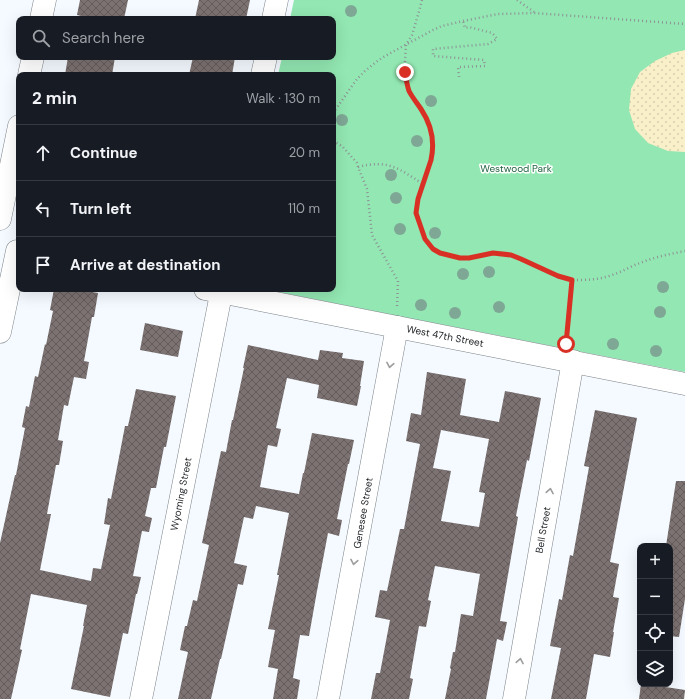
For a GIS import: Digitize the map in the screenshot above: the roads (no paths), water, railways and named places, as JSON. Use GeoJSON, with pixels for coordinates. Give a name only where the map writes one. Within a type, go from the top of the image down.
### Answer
{"type":"FeatureCollection","features":[{"type":"Feature","properties":{"kind":"street"},"geometry":{"type":"LineString","coordinates":[[42,16],[45,0]]}},
{"type":"Feature","properties":{"kind":"street"},"geometry":{"type":"LineString","coordinates":[[274,16],[277,0]]}},
{"type":"Feature","properties":{"kind":"street"},"geometry":{"type":"LineString","coordinates":[[30,72],[32,60]]}},
{"type":"Feature","properties":{"kind":"street"},"geometry":{"type":"LineString","coordinates":[[263,72],[265,60]]}},
{"type":"Feature","properties":{"kind":"street"},"geometry":{"type":"LineString","coordinates":[[0,219],[16,141]]}},
{"type":"Feature","properties":{"kind":"street"},"geometry":{"type":"LineString","coordinates":[[0,332],[12,250]]}},
{"type":"Feature","properties":{"kind":"street","name":"Wyoming Street"},"geometry":{"type":"LineString","coordinates":[[141,699],[216,292]]}},
{"type":"Feature","properties":{"kind":"street","name":"West 47th Street"},"geometry":{"type":"LineString","coordinates":[[229,292],[397,318],[569,352],[685,384]]}},
{"type":"Feature","properties":{"kind":"street","name":"Genesee Street"},"geometry":{"type":"LineString","coordinates":[[328,699],[397,318]]}},
{"type":"Feature","properties":{"kind":"street","name":"Bell Street"},"geometry":{"type":"LineString","coordinates":[[514,699],[569,352]]}},
{"type":"Feature","properties":{"kind":"park label","name":"Westwood Park"},"geometry":{"type":"Point","coordinates":[516,168]}}]}
